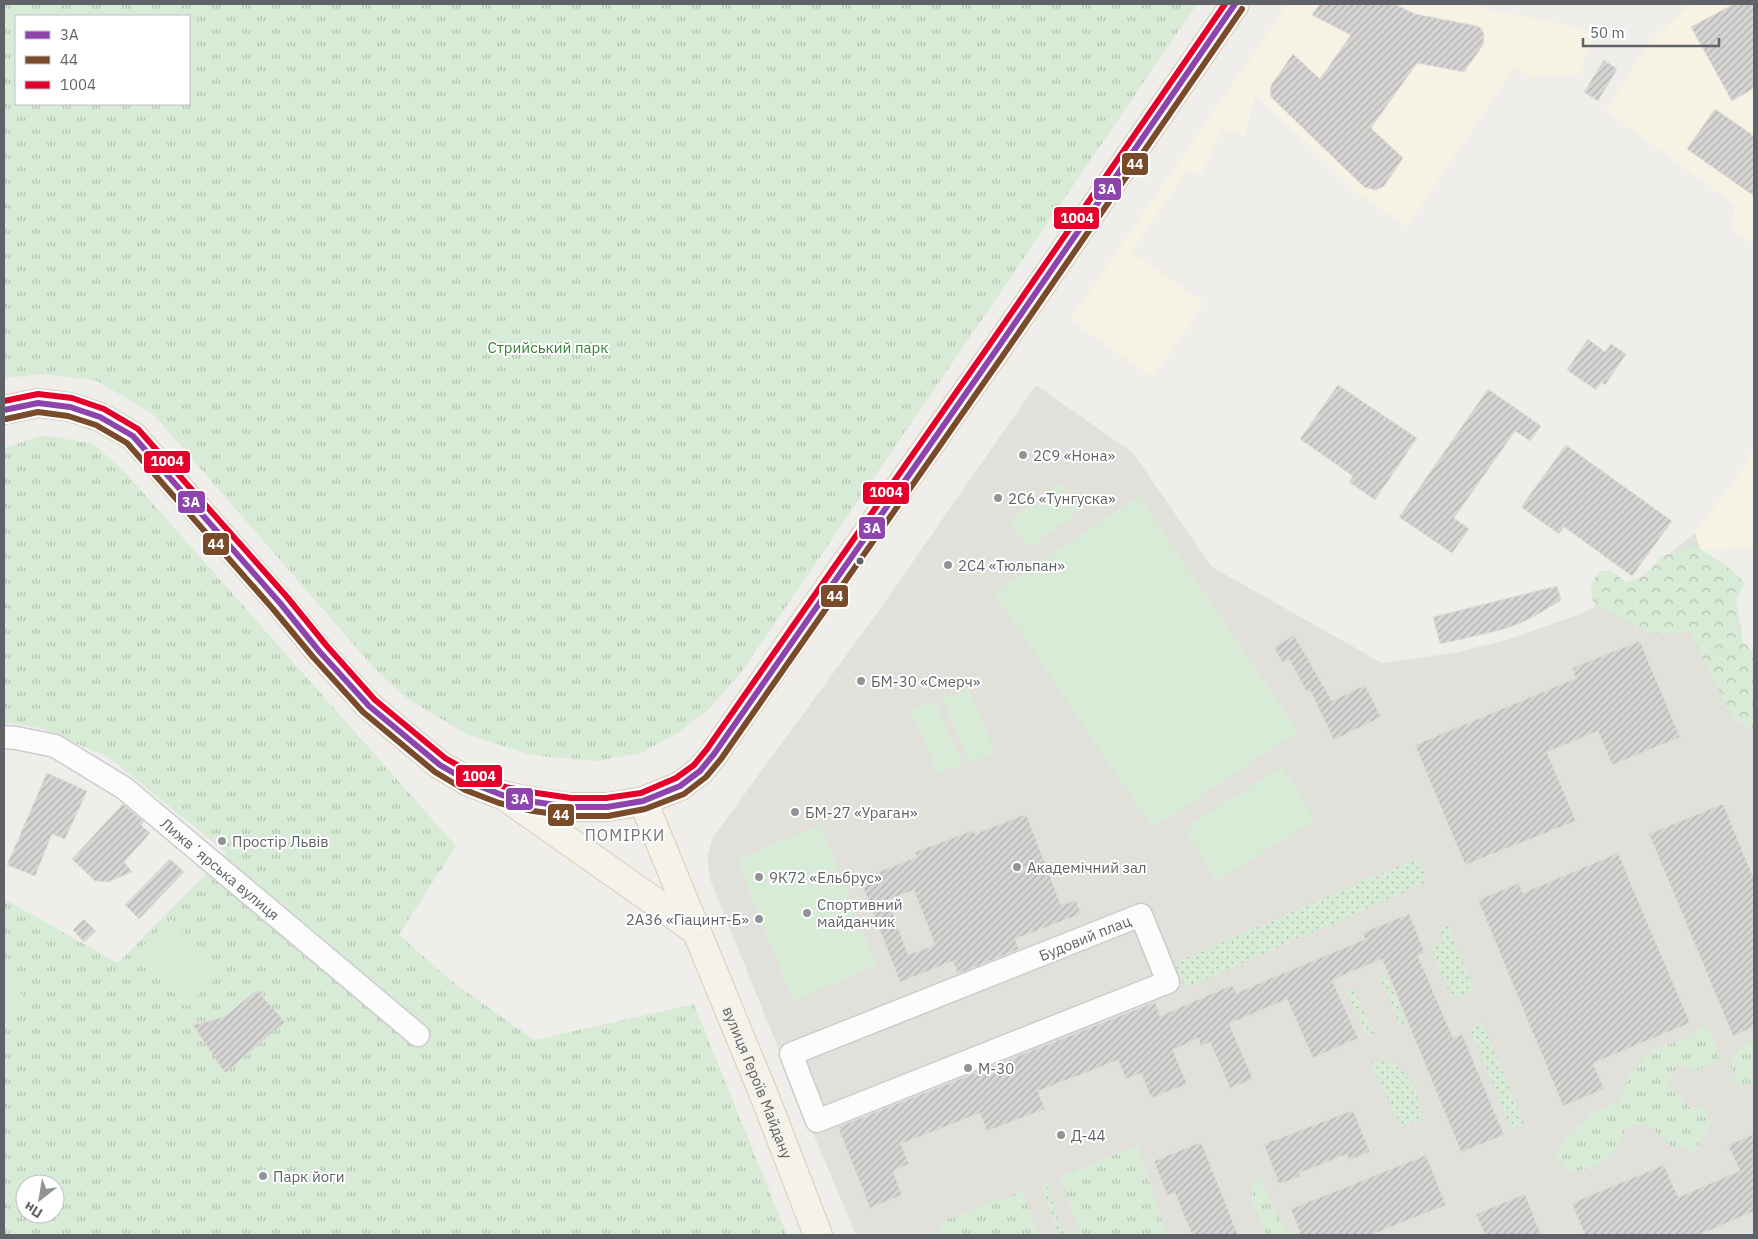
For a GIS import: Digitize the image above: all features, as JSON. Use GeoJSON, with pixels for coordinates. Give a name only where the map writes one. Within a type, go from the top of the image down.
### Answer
{"type":"FeatureCollection","features":[{"type":"Feature","properties":{"kind":"main road"},"geometry":{"type":"LineString","coordinates":[[4,410],[38,403],[70,408],[100,417],[133,436],[369,706],[440,766],[469,782],[502,795],[535,802],[570,807],[607,807],[643,801],[680,786],[700,771],[714,754],[1009,333],[1235,4]]}},
{"type":"Feature","properties":{"kind":"main road"},"geometry":{"type":"LineString","coordinates":[[502,795],[695,930]]}},
{"type":"Feature","properties":{"kind":"main road","name":"вулиця Героїв Майдану"},"geometry":{"type":"LineString","coordinates":[[643,801],[766,1100],[818,1235]]}},
{"type":"Feature","properties":{"kind":"street","name":"Лижвʼярська вулиця"},"geometry":{"type":"LineString","coordinates":[[4,737],[55,746],[124,788],[418,1035]]}},
{"type":"Feature","properties":{"kind":"street","name":"Будовий плац"},"geometry":{"type":"LineString","coordinates":[[1141,916],[1168,982],[817,1121],[791,1054],[1141,916]]}},
{"type":"Feature","properties":{"kind":"shaded area"},"geometry":{"type":"Polygon","coordinates":[[[1288,4],[1466,4],[1594,31],[1579,75],[1531,77],[1515,67],[1407,226],[1358,193],[1255,94],[1245,136],[1222,128],[1200,176],[1188,169],[1131,252],[1204,303],[1153,377],[1070,320],[1288,4]]]}},
{"type":"Feature","properties":{"kind":"shaded area"},"geometry":{"type":"Polygon","coordinates":[[[1694,4],[1754,4],[1754,238],[1750,243],[1732,231],[1735,205],[1606,111],[1648,44],[1689,6],[1694,4]]]}},
{"type":"Feature","properties":{"kind":"shaded area"},"geometry":{"type":"Polygon","coordinates":[[[1036,385],[1133,453],[1212,567],[1382,663],[1454,653],[1507,640],[1581,614],[1627,589],[1695,533],[1737,668],[1754,698],[1754,1235],[856,1235],[710,879],[708,854],[713,837],[875,616],[1036,385]]]}},
{"type":"Feature","properties":{"kind":"shaded area"},"geometry":{"type":"Polygon","coordinates":[[[1754,448],[1754,547],[1700,551],[1695,533],[1739,475],[1754,448]]]}},
{"type":"Feature","properties":{"kind":"green space","name":"Стрийський парк"},"geometry":{"type":"Polygon","coordinates":[[[4,4],[1197,4],[740,674],[709,709],[677,733],[641,753],[596,761],[531,755],[466,734],[405,697],[374,668],[153,414],[97,381],[46,374],[4,378],[4,4]]]}},
{"type":"Feature","properties":{"kind":"green space"},"geometry":{"type":"Polygon","coordinates":[[[43,435],[93,444],[122,469],[456,846],[399,935],[450,980],[534,1040],[694,1004],[787,1235],[4,1235],[4,899],[118,963],[227,853],[108,757],[40,728],[4,722],[4,448],[43,435]]]}},
{"type":"Feature","properties":{"kind":"green space"},"geometry":{"type":"Polygon","coordinates":[[[1060,483],[1080,510],[1029,548],[1009,521],[1060,483]]]}},
{"type":"Feature","properties":{"kind":"green space"},"geometry":{"type":"Polygon","coordinates":[[[1139,496],[1298,731],[1153,828],[994,593],[1139,496]]]}},
{"type":"Feature","properties":{"kind":"green space"},"geometry":{"type":"Polygon","coordinates":[[[1694,545],[1731,569],[1745,583],[1736,599],[1743,642],[1754,652],[1754,730],[1732,718],[1690,632],[1651,634],[1593,603],[1591,585],[1599,571],[1613,571],[1624,582],[1647,575],[1660,557],[1694,545]]]}},
{"type":"Feature","properties":{"kind":"green space"},"geometry":{"type":"Polygon","coordinates":[[[969,689],[995,752],[969,763],[943,699],[969,689]]]}},
{"type":"Feature","properties":{"kind":"green space"},"geometry":{"type":"Polygon","coordinates":[[[935,701],[962,764],[938,774],[911,711],[935,701]]]}},
{"type":"Feature","properties":{"kind":"green space"},"geometry":{"type":"Polygon","coordinates":[[[1282,767],[1315,820],[1216,881],[1184,828],[1282,767]]]}},
{"type":"Feature","properties":{"kind":"green space","name":"Спортивний майданчик"},"geometry":{"type":"Polygon","coordinates":[[[820,825],[877,966],[793,1000],[737,859],[820,825]]]}},
{"type":"Feature","properties":{"kind":"green space"},"geometry":{"type":"Polygon","coordinates":[[[1417,858],[1428,882],[1185,988],[1174,963],[1417,858]]]}},
{"type":"Feature","properties":{"kind":"green space"},"geometry":{"type":"Polygon","coordinates":[[[172,919],[222,973],[186,1006],[137,951],[172,919]]]}},
{"type":"Feature","properties":{"kind":"green space"},"geometry":{"type":"Polygon","coordinates":[[[1448,925],[1474,991],[1452,999],[1431,947],[1444,942],[1440,929],[1448,925]]]}},
{"type":"Feature","properties":{"kind":"green space"},"geometry":{"type":"Polygon","coordinates":[[[4,974],[24,997],[4,1015],[4,974]]]}},
{"type":"Feature","properties":{"kind":"green space"},"geometry":{"type":"Polygon","coordinates":[[[1386,975],[1407,1025],[1401,1027],[1380,978],[1386,975]]]}},
{"type":"Feature","properties":{"kind":"green space"},"geometry":{"type":"Polygon","coordinates":[[[1352,987],[1374,1034],[1367,1037],[1346,990],[1352,987]]]}},
{"type":"Feature","properties":{"kind":"green space"},"geometry":{"type":"Polygon","coordinates":[[[1483,1023],[1524,1124],[1511,1129],[1470,1028],[1483,1023]]]}},
{"type":"Feature","properties":{"kind":"green space"},"geometry":{"type":"Polygon","coordinates":[[[1702,1025],[1714,1037],[1719,1059],[1697,1070],[1679,1065],[1667,1081],[1689,1107],[1706,1107],[1710,1125],[1694,1153],[1670,1145],[1648,1124],[1627,1126],[1615,1152],[1596,1166],[1571,1172],[1554,1155],[1565,1139],[1593,1112],[1619,1101],[1629,1076],[1651,1050],[1690,1038],[1702,1025]]]}},
{"type":"Feature","properties":{"kind":"green space"},"geometry":{"type":"Polygon","coordinates":[[[1754,1040],[1754,1082],[1738,1086],[1729,1061],[1748,1042],[1754,1040]]]}},
{"type":"Feature","properties":{"kind":"green space"},"geometry":{"type":"Polygon","coordinates":[[[1387,1061],[1401,1070],[1417,1093],[1422,1111],[1422,1119],[1401,1126],[1371,1063],[1387,1061]]]}},
{"type":"Feature","properties":{"kind":"green space"},"geometry":{"type":"Polygon","coordinates":[[[1138,1146],[1159,1213],[1168,1235],[1081,1235],[1060,1176],[1138,1146]]]}},
{"type":"Feature","properties":{"kind":"green space"},"geometry":{"type":"Polygon","coordinates":[[[1260,1177],[1274,1209],[1289,1235],[1267,1235],[1254,1208],[1250,1183],[1260,1177]]]}},
{"type":"Feature","properties":{"kind":"green space"},"geometry":{"type":"Polygon","coordinates":[[[1046,1183],[1064,1235],[1059,1235],[1042,1185],[1046,1183]]]}},
{"type":"Feature","properties":{"kind":"green space"},"geometry":{"type":"Polygon","coordinates":[[[1023,1191],[1039,1235],[944,1235],[937,1223],[1023,1191]]]}},
{"type":"Feature","properties":{"kind":"building"},"geometry":{"type":"Polygon","coordinates":[[[1320,4],[1394,4],[1415,14],[1477,26],[1482,29],[1484,35],[1483,45],[1464,72],[1417,63],[1371,128],[1403,158],[1384,186],[1376,190],[1364,187],[1271,97],[1270,89],[1272,84],[1293,54],[1320,79],[1351,35],[1312,15],[1320,4]]]}},
{"type":"Feature","properties":{"kind":"building"},"geometry":{"type":"Polygon","coordinates":[[[1734,4],[1754,4],[1754,88],[1732,101],[1691,27],[1734,4]]]}},
{"type":"Feature","properties":{"kind":"building"},"geometry":{"type":"Polygon","coordinates":[[[1604,60],[1617,69],[1598,101],[1584,92],[1604,60]]]}},
{"type":"Feature","properties":{"kind":"building"},"geometry":{"type":"Polygon","coordinates":[[[1715,109],[1754,136],[1754,196],[1687,149],[1715,109]]]}},
{"type":"Feature","properties":{"kind":"building"},"geometry":{"type":"Polygon","coordinates":[[[1588,339],[1605,352],[1611,344],[1626,354],[1605,385],[1601,382],[1596,390],[1567,370],[1588,339]]]}},
{"type":"Feature","properties":{"kind":"building"},"geometry":{"type":"Polygon","coordinates":[[[1338,385],[1417,438],[1375,500],[1349,482],[1353,476],[1300,439],[1338,385]]]}},
{"type":"Feature","properties":{"kind":"building"},"geometry":{"type":"Polygon","coordinates":[[[1488,389],[1541,426],[1530,441],[1515,431],[1454,518],[1469,529],[1452,553],[1399,517],[1488,389]]]}},
{"type":"Feature","properties":{"kind":"building"},"geometry":{"type":"Polygon","coordinates":[[[1566,445],[1672,521],[1632,576],[1564,527],[1559,534],[1521,507],[1566,445]]]}},
{"type":"Feature","properties":{"kind":"building"},"geometry":{"type":"Polygon","coordinates":[[[1557,586],[1561,600],[1519,624],[1440,644],[1433,617],[1557,586]]]}},
{"type":"Feature","properties":{"kind":"building"},"geometry":{"type":"Polygon","coordinates":[[[1294,635],[1332,701],[1365,685],[1381,717],[1334,740],[1310,690],[1307,692],[1289,659],[1283,663],[1274,648],[1294,635]]]}},
{"type":"Feature","properties":{"kind":"building"},"geometry":{"type":"Polygon","coordinates":[[[1640,641],[1680,737],[1612,765],[1598,731],[1547,752],[1576,821],[1465,865],[1415,745],[1576,678],[1572,668],[1640,641]]]}},
{"type":"Feature","properties":{"kind":"building"},"geometry":{"type":"Polygon","coordinates":[[[47,773],[87,791],[65,839],[52,834],[35,876],[7,865],[47,773]]]}},
{"type":"Feature","properties":{"kind":"building"},"geometry":{"type":"Polygon","coordinates":[[[123,804],[144,822],[141,825],[150,833],[124,862],[132,872],[108,882],[95,881],[72,859],[123,804]]]}},
{"type":"Feature","properties":{"kind":"building"},"geometry":{"type":"Polygon","coordinates":[[[1723,804],[1754,879],[1754,1027],[1733,1036],[1649,834],[1723,804]]]}},
{"type":"Feature","properties":{"kind":"building"},"geometry":{"type":"Polygon","coordinates":[[[1026,814],[1061,905],[1076,900],[1081,914],[1015,939],[1019,949],[958,974],[953,961],[900,982],[860,879],[917,857],[915,852],[974,830],[975,834],[1026,814]],[[914,890],[888,900],[908,955],[935,945],[914,890]]]}},
{"type":"Feature","properties":{"kind":"building"},"geometry":{"type":"Polygon","coordinates":[[[1618,853],[1690,1023],[1593,1063],[1604,1089],[1563,1106],[1478,900],[1519,883],[1523,893],[1618,853]]]}},
{"type":"Feature","properties":{"kind":"building"},"geometry":{"type":"Polygon","coordinates":[[[170,859],[184,872],[139,919],[125,905],[170,859]]]}},
{"type":"Feature","properties":{"kind":"building"},"geometry":{"type":"Polygon","coordinates":[[[1409,914],[1425,953],[1418,956],[1453,1038],[1462,1034],[1504,1135],[1461,1152],[1382,959],[1332,980],[1358,1038],[1313,1058],[1287,999],[1229,1024],[1253,1079],[1230,1088],[1210,1042],[1201,1046],[1198,1038],[1173,1050],[1187,1084],[1151,1098],[1141,1073],[1126,1079],[1118,1060],[1038,1091],[1045,1109],[987,1131],[980,1113],[901,1144],[909,1164],[893,1171],[902,1195],[870,1208],[838,1127],[1155,1002],[1160,1016],[1232,985],[1236,993],[1365,939],[1362,933],[1409,914]]]}},
{"type":"Feature","properties":{"kind":"building"},"geometry":{"type":"Polygon","coordinates":[[[84,919],[96,931],[84,942],[73,930],[84,919]]]}},
{"type":"Feature","properties":{"kind":"building"},"geometry":{"type":"Polygon","coordinates":[[[257,990],[285,1022],[225,1073],[193,1025],[224,1017],[257,990]]]}},
{"type":"Feature","properties":{"kind":"building"},"geometry":{"type":"Polygon","coordinates":[[[1353,1110],[1370,1152],[1349,1160],[1347,1154],[1299,1173],[1300,1177],[1279,1184],[1264,1144],[1353,1110]]]}},
{"type":"Feature","properties":{"kind":"building"},"geometry":{"type":"Polygon","coordinates":[[[1754,1134],[1754,1211],[1699,1235],[1585,1235],[1572,1203],[1664,1165],[1678,1197],[1740,1171],[1728,1145],[1754,1134]]]}},
{"type":"Feature","properties":{"kind":"building"},"geometry":{"type":"Polygon","coordinates":[[[1201,1142],[1238,1235],[1192,1235],[1175,1193],[1167,1195],[1154,1161],[1201,1142]]]}},
{"type":"Feature","properties":{"kind":"building"},"geometry":{"type":"Polygon","coordinates":[[[1426,1155],[1446,1205],[1371,1235],[1301,1235],[1291,1209],[1426,1155]]]}},
{"type":"Feature","properties":{"kind":"building"},"geometry":{"type":"Polygon","coordinates":[[[1525,1194],[1541,1235],[1485,1235],[1476,1214],[1525,1194]]]}},
{"type":"Feature","properties":{"kind":"transit line","name":"1004"},"geometry":{"type":"LineString","coordinates":[[4,401],[38,394],[72,398],[104,409],[138,429],[287,597],[326,645],[375,700],[445,758],[473,774],[505,787],[537,793],[571,798],[606,798],[641,793],[676,778],[694,765],[707,749],[1225,4]]}},
{"type":"Feature","properties":{"kind":"transit line","name":"3А"},"geometry":{"type":"LineString","coordinates":[[4,410],[38,403],[70,407],[100,417],[133,436],[369,706],[440,765],[469,782],[502,795],[535,802],[570,807],[607,807],[643,801],[680,786],[700,771],[714,754],[1235,4]]}},
{"type":"Feature","properties":{"kind":"transit line","name":"44"},"geometry":{"type":"LineString","coordinates":[[6,419],[38,412],[68,416],[96,425],[127,443],[363,712],[435,772],[465,790],[499,803],[533,811],[570,816],[608,816],[645,809],[684,794],[706,777],[721,759],[1242,9]]}},
{"type":"Feature","properties":{"kind":"place","name":"2С9 «Нона»"},"geometry":{"type":"Point","coordinates":[1023,455]}},
{"type":"Feature","properties":{"kind":"place","name":"2С6 «Тунгуска»"},"geometry":{"type":"Point","coordinates":[998,498]}},
{"type":"Feature","properties":{"kind":"place","name":"2С4 «Тюльпан»"},"geometry":{"type":"Point","coordinates":[948,565]}},
{"type":"Feature","properties":{"kind":"place","name":"БМ-30 «Смерч»"},"geometry":{"type":"Point","coordinates":[861,681]}},
{"type":"Feature","properties":{"kind":"place","name":"БМ-27 «Ураган»"},"geometry":{"type":"Point","coordinates":[795,812]}},
{"type":"Feature","properties":{"kind":"place","name":"Простір Львів"},"geometry":{"type":"Point","coordinates":[222,841]}},
{"type":"Feature","properties":{"kind":"place","name":"Академічний зал"},"geometry":{"type":"Point","coordinates":[1017,867]}},
{"type":"Feature","properties":{"kind":"place","name":"9К72 «Ельбрус»"},"geometry":{"type":"Point","coordinates":[759,877]}},
{"type":"Feature","properties":{"kind":"place","name":"Спортивний майданчик"},"geometry":{"type":"Point","coordinates":[807,913]}},
{"type":"Feature","properties":{"kind":"place","name":"2А36 «Гіацинт-Б»"},"geometry":{"type":"Point","coordinates":[759,919]}},
{"type":"Feature","properties":{"kind":"place","name":"М-30"},"geometry":{"type":"Point","coordinates":[968,1068]}},
{"type":"Feature","properties":{"kind":"place","name":"Д-44"},"geometry":{"type":"Point","coordinates":[1061,1135]}},
{"type":"Feature","properties":{"kind":"place","name":"Парк йоги"},"geometry":{"type":"Point","coordinates":[263,1176]}},
{"type":"Feature","properties":{"kind":"district","name":"ПОМІРКИ"},"geometry":{"type":"Point","coordinates":[625,835]}}]}
